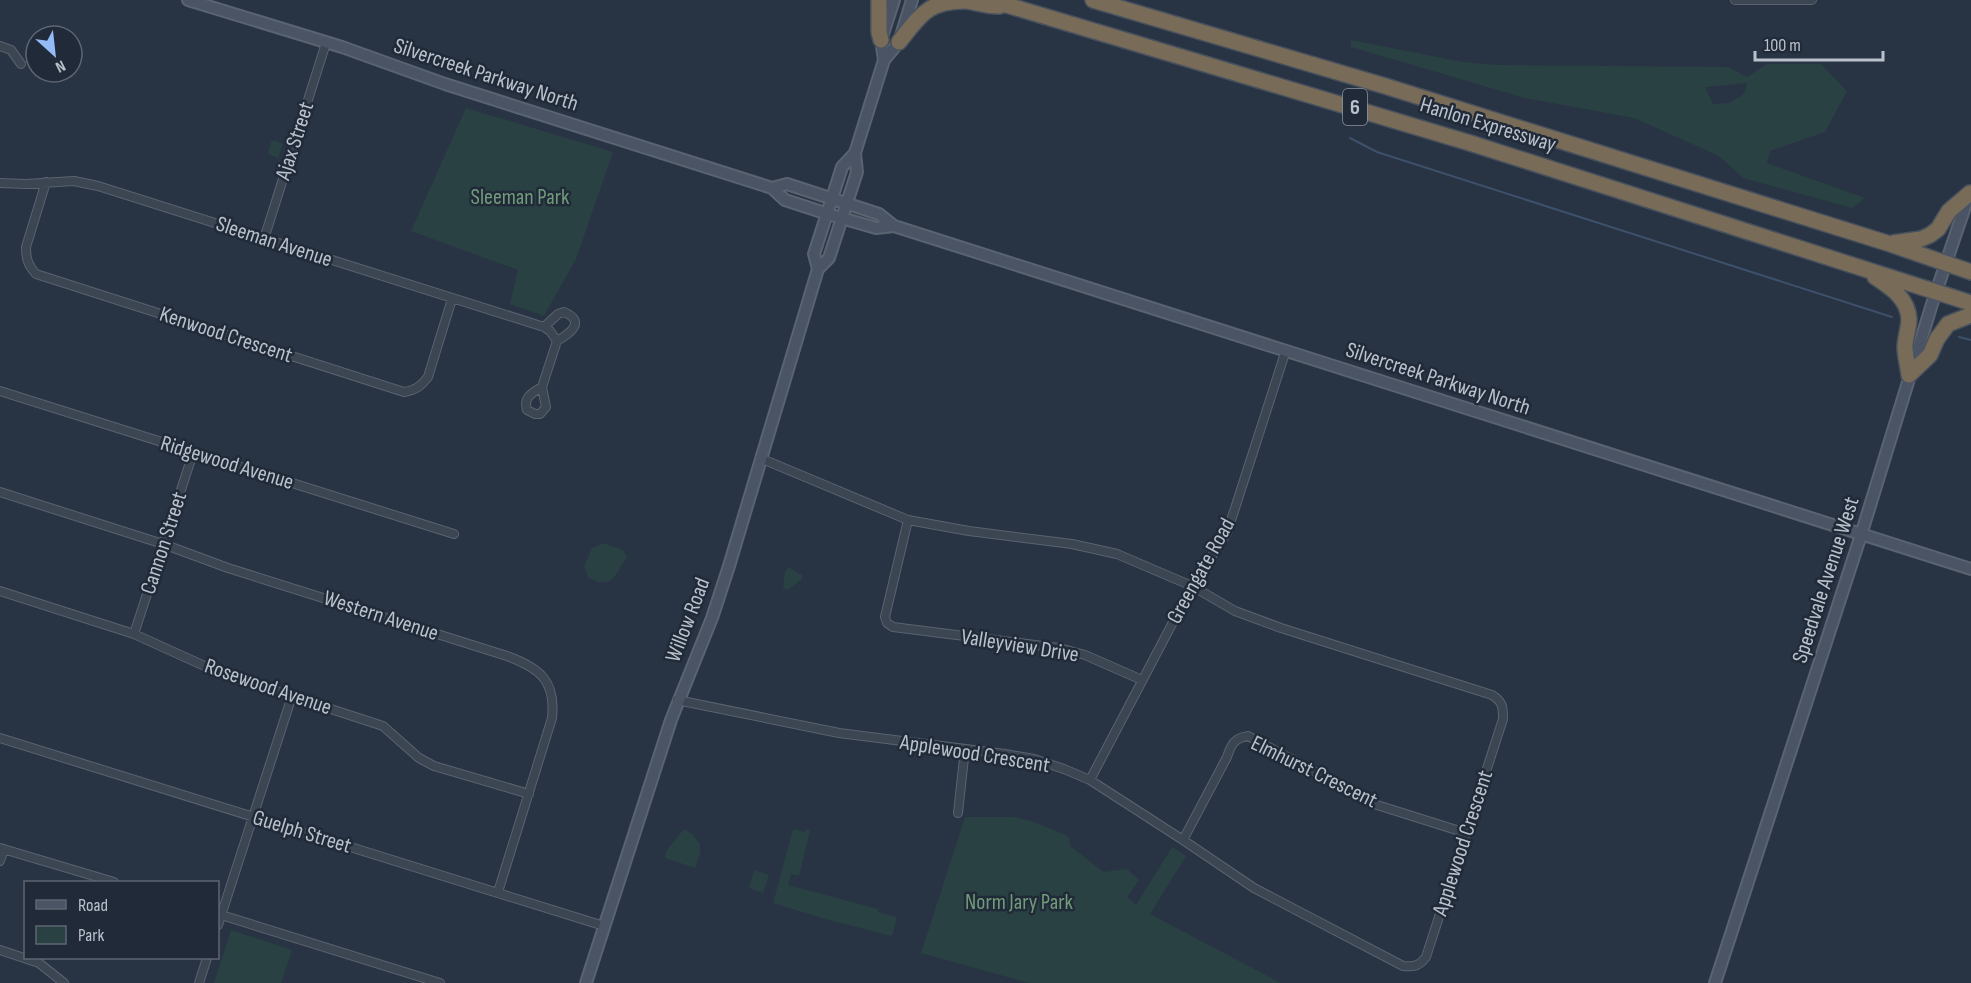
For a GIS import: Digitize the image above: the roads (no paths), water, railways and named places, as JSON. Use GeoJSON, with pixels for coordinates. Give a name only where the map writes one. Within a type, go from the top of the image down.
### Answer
{"type":"FeatureCollection","features":[{"type":"Feature","properties":{"kind":"highway"},"geometry":{"type":"LineString","coordinates":[[879,0],[881,40]]}},
{"type":"Feature","properties":{"kind":"highway"},"geometry":{"type":"LineString","coordinates":[[899,42],[930,5],[946,0],[965,1],[991,7],[1008,5]]}},
{"type":"Feature","properties":{"kind":"highway","name":"Hanlon Expressway"},"geometry":{"type":"LineString","coordinates":[[990,0],[1459,139],[1971,303]]}},
{"type":"Feature","properties":{"kind":"highway","name":"Hanlon Expressway"},"geometry":{"type":"LineString","coordinates":[[1093,0],[1385,86],[1887,243],[1971,272]]}},
{"type":"Feature","properties":{"kind":"highway"},"geometry":{"type":"LineString","coordinates":[[1887,243],[1906,242],[1930,236],[1938,229],[1949,211],[1970,191]]}},
{"type":"Feature","properties":{"kind":"highway"},"geometry":{"type":"LineString","coordinates":[[1863,269],[1895,291],[1902,299],[1909,319],[1905,347],[1909,375]]}},
{"type":"Feature","properties":{"kind":"highway"},"geometry":{"type":"LineString","coordinates":[[1909,375],[1930,355],[1936,339],[1948,324],[1971,315]]}},
{"type":"Feature","properties":{"kind":"main road","name":"Silvercreek Parkway North"},"geometry":{"type":"LineString","coordinates":[[188,0],[772,188],[785,200],[828,214],[876,228],[894,226]]}},
{"type":"Feature","properties":{"kind":"main road","name":"Willow Road"},"geometry":{"type":"LineString","coordinates":[[884,60],[881,40],[894,0]]}},
{"type":"Feature","properties":{"kind":"main road","name":"Willow Road"},"geometry":{"type":"LineString","coordinates":[[586,983],[678,700],[712,618],[818,269],[829,258],[847,204],[857,171],[855,153],[884,60],[899,42],[912,0]]}},
{"type":"Feature","properties":{"kind":"main road","name":"Willow Road"},"geometry":{"type":"LineString","coordinates":[[818,269],[814,254],[842,167],[855,153]]}},
{"type":"Feature","properties":{"kind":"main road","name":"Silvercreek Parkway North"},"geometry":{"type":"LineString","coordinates":[[772,188],[787,184],[879,214],[894,226],[1971,569]]}},
{"type":"Feature","properties":{"kind":"main road","name":"Speedvale Avenue West"},"geometry":{"type":"LineString","coordinates":[[1715,983],[1970,191]]}},
{"type":"Feature","properties":{"kind":"street"},"geometry":{"type":"LineString","coordinates":[[1735,0],[1812,0]]}},
{"type":"Feature","properties":{"kind":"street","name":"Ajax Street"},"geometry":{"type":"LineString","coordinates":[[264,239],[327,43]]}},
{"type":"Feature","properties":{"kind":"street"},"geometry":{"type":"LineString","coordinates":[[0,46],[11,50],[21,64]]}},
{"type":"Feature","properties":{"kind":"street","name":"Sleeman Avenue"},"geometry":{"type":"LineString","coordinates":[[0,183],[77,181],[98,186],[544,327]]}},
{"type":"Feature","properties":{"kind":"street","name":"Kenwood Crescent"},"geometry":{"type":"LineString","coordinates":[[46,182],[26,247],[29,267],[36,274],[404,392],[414,391],[422,386],[428,377],[452,299]]}},
{"type":"Feature","properties":{"kind":"street"},"geometry":{"type":"LineString","coordinates":[[542,387],[556,341],[574,328],[575,323],[572,318],[564,312],[558,314],[544,327],[550,331],[556,341]]}},
{"type":"Feature","properties":{"kind":"street","name":"Greengate Road"},"geometry":{"type":"LineString","coordinates":[[1090,780],[1192,586],[1227,533],[1286,351]]}},
{"type":"Feature","properties":{"kind":"street","name":"Ridgewood Avenue"},"geometry":{"type":"LineString","coordinates":[[0,391],[454,534]]}},
{"type":"Feature","properties":{"kind":"street","name":"Cannon Street"},"geometry":{"type":"LineString","coordinates":[[134,634],[193,453]]}},
{"type":"Feature","properties":{"kind":"street","name":"Applewood Crescent"},"geometry":{"type":"LineString","coordinates":[[678,700],[839,733],[1034,759],[1064,769],[1090,780],[1254,888],[1403,966],[1413,967],[1420,964],[1426,957],[1503,719],[1500,700],[1492,695],[1235,611],[1192,586],[1117,554],[1072,544],[969,531],[908,520],[760,458]]}},
{"type":"Feature","properties":{"kind":"street","name":"Western Avenue"},"geometry":{"type":"LineString","coordinates":[[0,492],[164,544],[228,568],[507,656],[527,663],[537,670],[549,687],[554,706],[552,718],[498,892]]}},
{"type":"Feature","properties":{"kind":"street","name":"Valleyview Drive"},"geometry":{"type":"LineString","coordinates":[[908,520],[885,617],[887,623],[893,627],[1059,648],[1085,655],[1142,680]]}},
{"type":"Feature","properties":{"kind":"street","name":"Rosewood Avenue"},"geometry":{"type":"LineString","coordinates":[[0,591],[134,634],[220,673],[383,726],[419,758],[434,766],[529,794]]}},
{"type":"Feature","properties":{"kind":"street"},"geometry":{"type":"LineString","coordinates":[[292,696],[219,915],[440,983]]}},
{"type":"Feature","properties":{"kind":"street","name":"Elmhurst Crescent"},"geometry":{"type":"LineString","coordinates":[[1183,840],[1232,744],[1239,737],[1248,736],[1377,805],[1466,833]]}},
{"type":"Feature","properties":{"kind":"street","name":"Guelph Street"},"geometry":{"type":"LineString","coordinates":[[0,738],[604,926]]}},
{"type":"Feature","properties":{"kind":"street"},"geometry":{"type":"LineString","coordinates":[[958,813],[965,749]]}},
{"type":"Feature","properties":{"kind":"street"},"geometry":{"type":"LineString","coordinates":[[0,861],[2,848],[111,881]]}},
{"type":"Feature","properties":{"kind":"street"},"geometry":{"type":"LineString","coordinates":[[0,950],[24,958]]}},
{"type":"Feature","properties":{"kind":"street"},"geometry":{"type":"LineString","coordinates":[[27,959],[39,963],[64,983]]}},
{"type":"Feature","properties":{"kind":"street"},"geometry":{"type":"LineString","coordinates":[[199,983],[206,959]]}},
{"type":"Feature","properties":{"kind":"waterway"},"geometry":{"type":"LineString","coordinates":[[1350,138],[1377,152],[1892,317]]}},
{"type":"Feature","properties":{"kind":"waterway"},"geometry":{"type":"LineString","coordinates":[[1959,337],[1971,340]]}},
{"type":"Feature","properties":{"kind":"park label","name":"Sleeman Park"},"geometry":{"type":"Point","coordinates":[520,197]}},
{"type":"Feature","properties":{"kind":"park label","name":"Norm Jary Park"},"geometry":{"type":"Point","coordinates":[1019,902]}}]}
